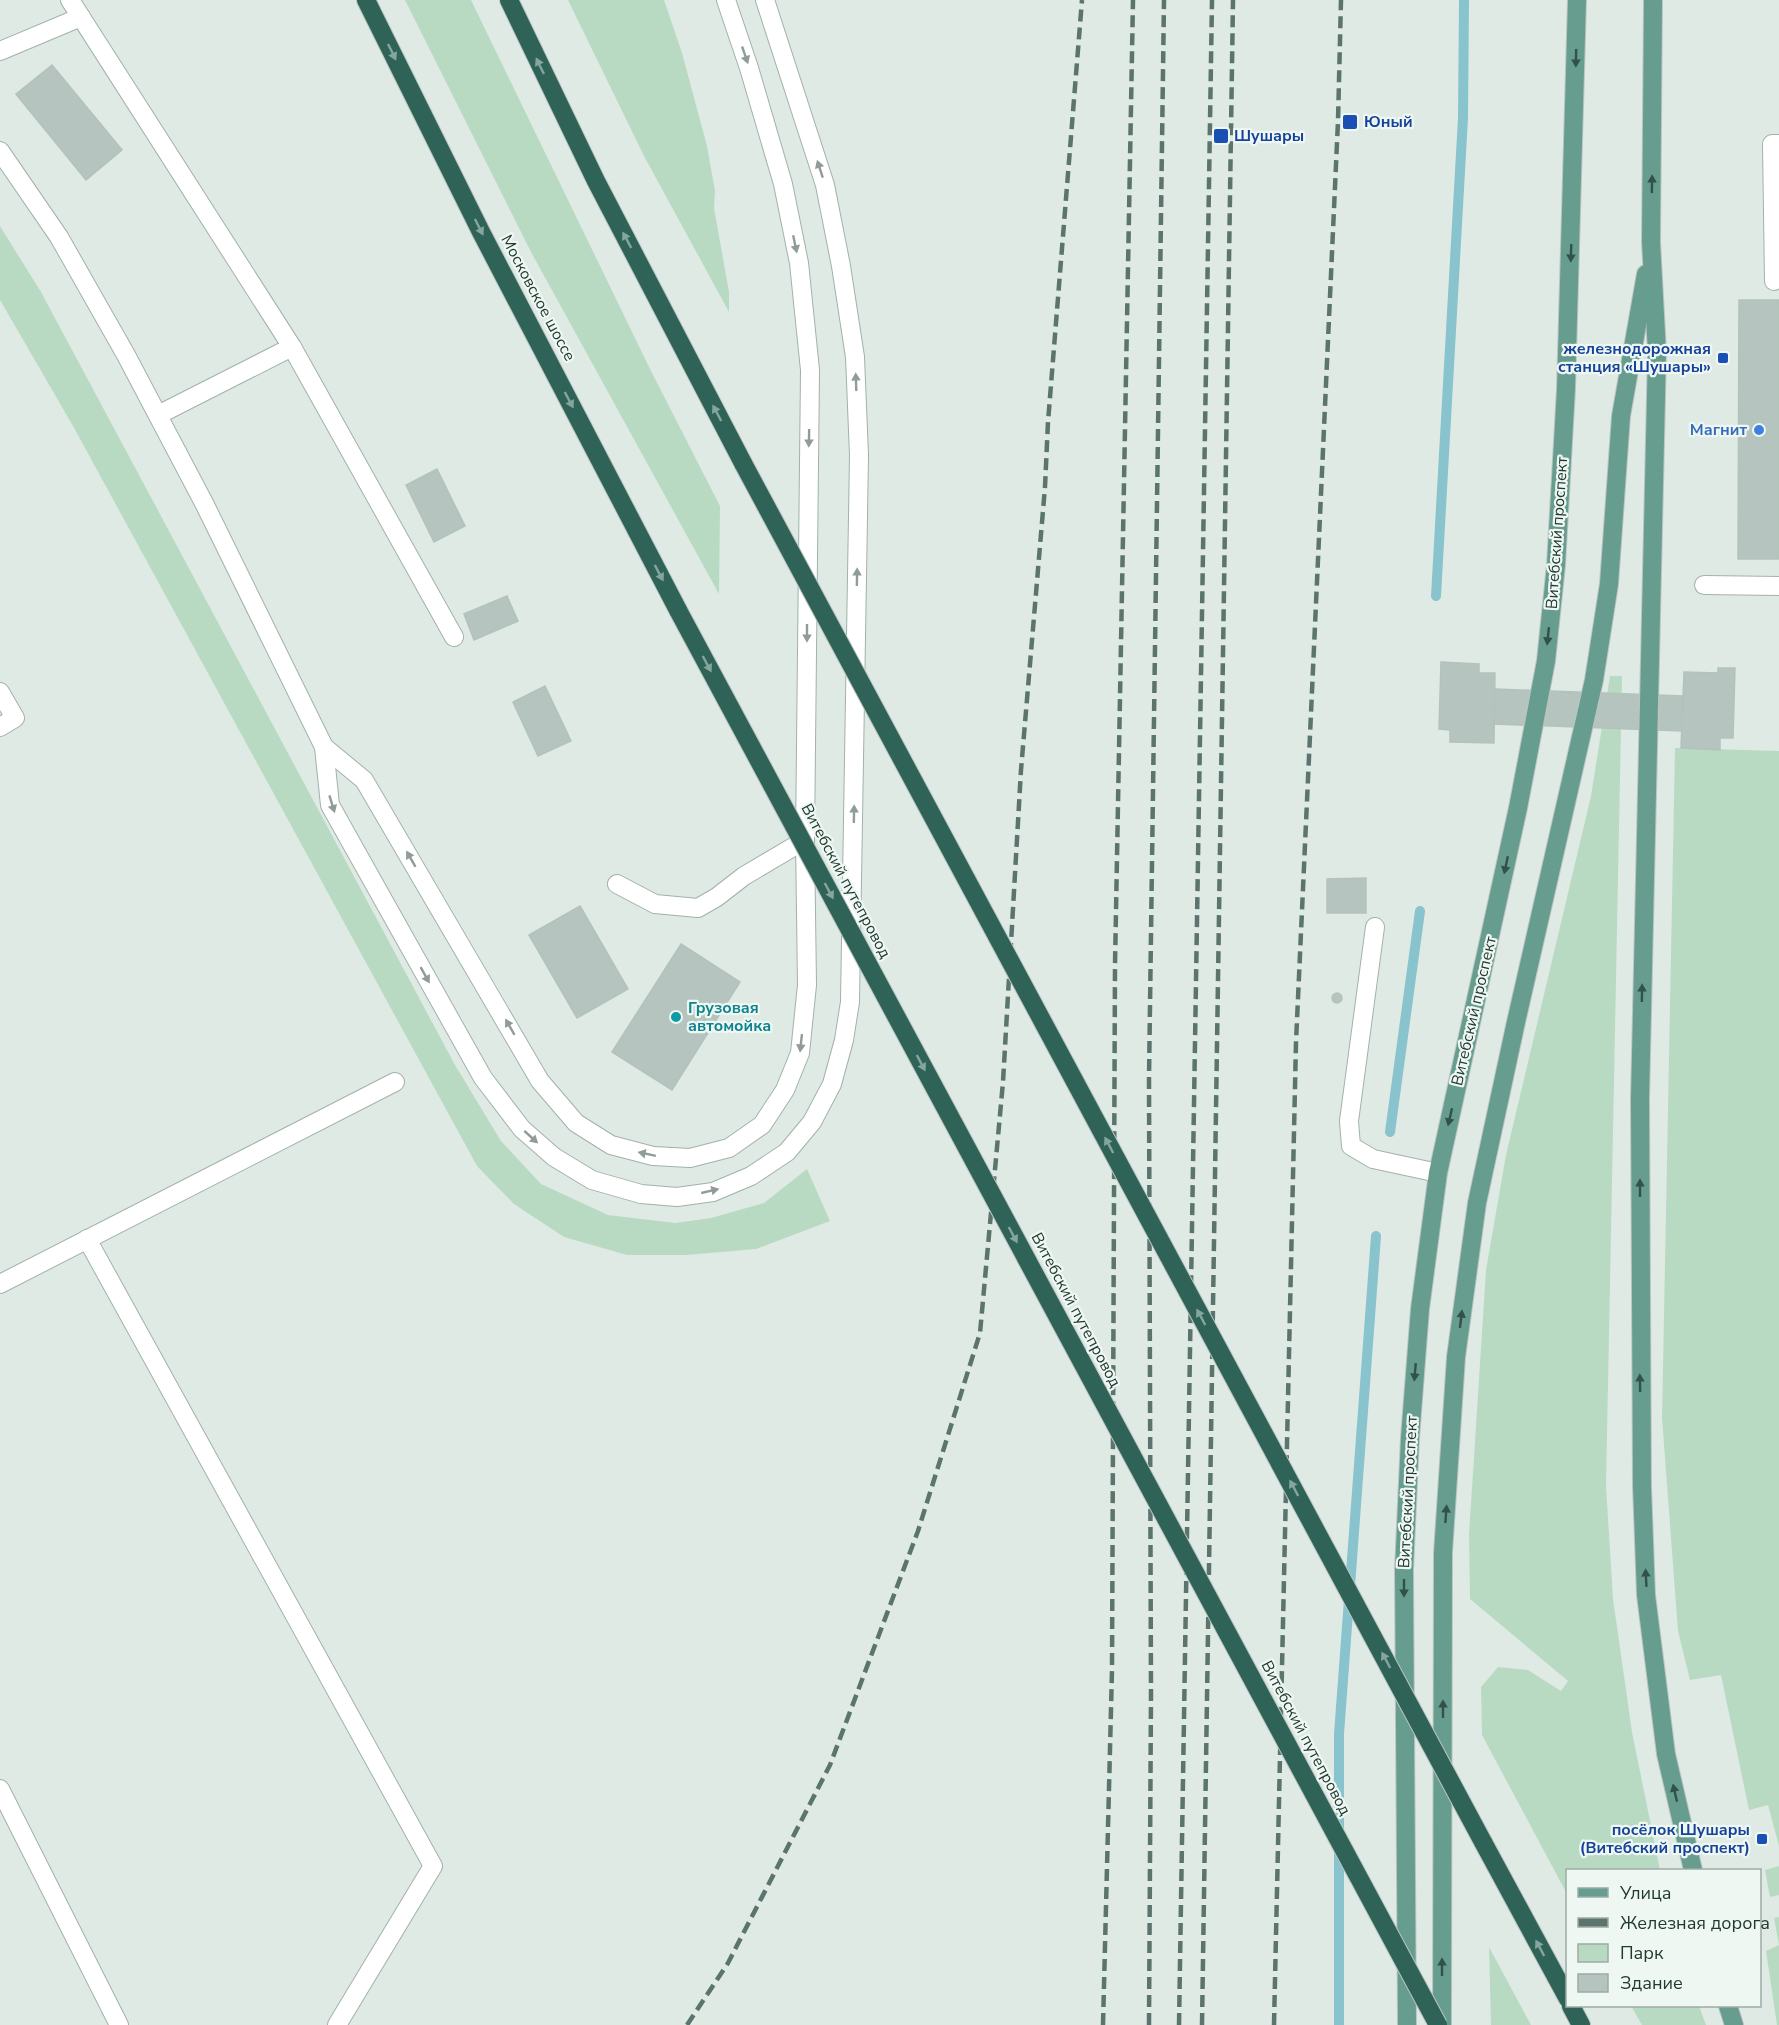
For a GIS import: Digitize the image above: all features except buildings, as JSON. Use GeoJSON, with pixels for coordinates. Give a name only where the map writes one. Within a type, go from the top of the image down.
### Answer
{"type":"FeatureCollection","features":[{"type":"Feature","properties":{"kind":"highway","name":"Московское шоссе"},"geometry":{"type":"LineString","coordinates":[[366,0],[481,232],[679,612]]}},
{"type":"Feature","properties":{"kind":"highway"},"geometry":{"type":"LineString","coordinates":[[509,0],[596,181],[744,465],[1566,1995]]}},
{"type":"Feature","properties":{"kind":"highway","name":"Витебский путепровод"},"geometry":{"type":"LineString","coordinates":[[679,612],[1440,2025]]}},
{"type":"Feature","properties":{"kind":"highway"},"geometry":{"type":"LineString","coordinates":[[1572,2007],[1581,2025]]}},
{"type":"Feature","properties":{"kind":"main road","name":"Витебский проспект"},"geometry":{"type":"LineString","coordinates":[[1407,2025],[1405,1559],[1410,1438],[1420,1309],[1438,1173],[1518,808],[1546,661],[1556,565],[1566,389],[1577,0]]}},
{"type":"Feature","properties":{"kind":"main road"},"geometry":{"type":"LineString","coordinates":[[1653,0],[1651,243],[1657,352],[1640,1087],[1642,1486],[1646,1596],[1666,1754],[1694,1869]]}},
{"type":"Feature","properties":{"kind":"main road"},"geometry":{"type":"LineString","coordinates":[[1440,2025],[1443,1553],[1456,1357],[1477,1203],[1594,680],[1609,584],[1621,416],[1651,243]]}},
{"type":"Feature","properties":{"kind":"main road"},"geometry":{"type":"LineString","coordinates":[[1728,2007],[1734,2025]]}},
{"type":"Feature","properties":{"kind":"street"},"geometry":{"type":"LineString","coordinates":[[70,0],[292,347],[454,637]]}},
{"type":"Feature","properties":{"kind":"street"},"geometry":{"type":"LineString","coordinates":[[324,747],[364,780],[540,1081],[576,1123],[611,1145],[653,1156],[690,1158],[729,1148],[762,1125],[784,1090],[800,1053],[807,985],[805,840],[810,370],[799,263],[783,184],[749,68],[726,0]]}},
{"type":"Feature","properties":{"kind":"street"},"geometry":{"type":"LineString","coordinates":[[0,151],[59,237],[126,354],[205,505],[324,747],[330,805],[483,1078],[522,1129],[554,1157],[592,1180],[641,1194],[686,1196],[713,1192],[751,1176],[787,1152],[812,1122],[832,1084],[844,1040],[850,1002],[859,455],[855,357],[841,266],[825,185],[765,0]]}},
{"type":"Feature","properties":{"kind":"street"},"geometry":{"type":"LineString","coordinates":[[0,51],[81,17]]}},
{"type":"Feature","properties":{"kind":"street"},"geometry":{"type":"LineString","coordinates":[[1774,281],[1772,144],[1779,144]]}},
{"type":"Feature","properties":{"kind":"street"},"geometry":{"type":"LineString","coordinates":[[158,415],[292,347]]}},
{"type":"Feature","properties":{"kind":"street"},"geometry":{"type":"LineString","coordinates":[[1704,585],[1779,586]]}},
{"type":"Feature","properties":{"kind":"street"},"geometry":{"type":"LineString","coordinates":[[0,692],[15,718],[0,727]]}},
{"type":"Feature","properties":{"kind":"street"},"geometry":{"type":"LineString","coordinates":[[617,884],[655,904],[698,908],[717,897],[744,876],[805,840]]}},
{"type":"Feature","properties":{"kind":"street"},"geometry":{"type":"LineString","coordinates":[[1374,927],[1349,1121],[1351,1146],[1373,1159],[1438,1173]]}},
{"type":"Feature","properties":{"kind":"street"},"geometry":{"type":"LineString","coordinates":[[0,1284],[395,1082]]}},
{"type":"Feature","properties":{"kind":"street"},"geometry":{"type":"LineString","coordinates":[[87,1239],[433,1866],[337,2025]]}},
{"type":"Feature","properties":{"kind":"street"},"geometry":{"type":"LineString","coordinates":[[0,1789],[119,2025]]}},
{"type":"Feature","properties":{"kind":"green space"},"geometry":{"type":"Polygon","coordinates":[[[405,0],[471,0],[650,369],[720,506],[719,594],[531,252],[405,0]]]}},
{"type":"Feature","properties":{"kind":"green space"},"geometry":{"type":"Polygon","coordinates":[[[568,0],[664,0],[682,53],[707,146],[715,191],[714,208],[729,292],[729,312],[644,156],[568,0]]]}},
{"type":"Feature","properties":{"kind":"green space"},"geometry":{"type":"Polygon","coordinates":[[[0,226],[41,292],[455,1065],[501,1141],[541,1184],[608,1215],[675,1223],[711,1218],[764,1203],[807,1169],[830,1221],[756,1249],[686,1255],[627,1255],[564,1237],[514,1204],[477,1166],[73,426],[0,300],[0,226]]]}},
{"type":"Feature","properties":{"kind":"green space"},"geometry":{"type":"Polygon","coordinates":[[[1610,676],[1622,676],[1606,1486],[1613,1599],[1632,1732],[1660,1869],[1566,1869],[1566,1892],[1482,1735],[1481,1687],[1498,1667],[1528,1670],[1561,1691],[1568,1681],[1470,1599],[1469,1535],[1486,1270],[1506,1155],[1591,796],[1610,676]]]}},
{"type":"Feature","properties":{"kind":"green space"},"geometry":{"type":"Polygon","coordinates":[[[1675,748],[1779,751],[1779,1846],[1768,1805],[1749,1810],[1721,1675],[1690,1680],[1678,1631],[1662,1418],[1675,748]]]}},
{"type":"Feature","properties":{"kind":"green space"},"geometry":{"type":"Polygon","coordinates":[[[1779,1866],[1779,1895],[1770,1897],[1765,1870],[1779,1866]]]}},
{"type":"Feature","properties":{"kind":"green space"},"geometry":{"type":"Polygon","coordinates":[[[1779,1917],[1779,1945],[1774,1918],[1779,1917]]]}},
{"type":"Feature","properties":{"kind":"green space"},"geometry":{"type":"Polygon","coordinates":[[[1779,1945],[1779,2025],[1777,2025],[1766,1951],[1779,1945]]]}},
{"type":"Feature","properties":{"kind":"green space"},"geometry":{"type":"Polygon","coordinates":[[[1489,1947],[1531,2025],[1491,2025],[1489,1947]]]}},
{"type":"Feature","properties":{"kind":"green space"},"geometry":{"type":"Polygon","coordinates":[[[1632,2007],[1699,2007],[1706,2025],[1642,2025],[1632,2007]]]}},
{"type":"Feature","properties":{"kind":"waterway"},"geometry":{"type":"LineString","coordinates":[[1436,596],[1463,118],[1464,0]]}},
{"type":"Feature","properties":{"kind":"waterway"},"geometry":{"type":"LineString","coordinates":[[1390,1132],[1420,911]]}},
{"type":"Feature","properties":{"kind":"waterway"},"geometry":{"type":"LineString","coordinates":[[1339,2025],[1339,1734],[1376,1236]]}},
{"type":"Feature","properties":{"kind":"railway"},"geometry":{"type":"LineString","coordinates":[[687,2025],[728,1963],[830,1765],[918,1531],[980,1333],[1003,1082],[1021,770],[1082,0]]}},
{"type":"Feature","properties":{"kind":"railway"},"geometry":{"type":"LineString","coordinates":[[1103,2025],[1112,1670],[1115,965],[1133,0]]}},
{"type":"Feature","properties":{"kind":"railway"},"geometry":{"type":"LineString","coordinates":[[1149,2025],[1151,1695],[1149,1078],[1164,0]]}},
{"type":"Feature","properties":{"kind":"railway"},"geometry":{"type":"LineString","coordinates":[[1179,2025],[1212,0]]}},
{"type":"Feature","properties":{"kind":"railway"},"geometry":{"type":"LineString","coordinates":[[1202,2025],[1233,0]]}},
{"type":"Feature","properties":{"kind":"railway"},"geometry":{"type":"LineString","coordinates":[[1274,2025],[1296,1042],[1338,121],[1341,0]]}},
{"type":"Feature","properties":{"kind":"place","name":"Юный"},"geometry":{"type":"Point","coordinates":[1350,122]}},
{"type":"Feature","properties":{"kind":"place","name":"Шушары"},"geometry":{"type":"Point","coordinates":[1221,136]}},
{"type":"Feature","properties":{"kind":"place","name":"железнодорожная станция «Шушары»"},"geometry":{"type":"Point","coordinates":[1723,358]}},
{"type":"Feature","properties":{"kind":"place","name":"Магнит"},"geometry":{"type":"Point","coordinates":[1759,430]}},
{"type":"Feature","properties":{"kind":"place","name":"Грузовая автомойка"},"geometry":{"type":"Point","coordinates":[676,1017]}},
{"type":"Feature","properties":{"kind":"place","name":"посёлок Шушары (Витебский проспект)"},"geometry":{"type":"Point","coordinates":[1762,1839]}}]}
